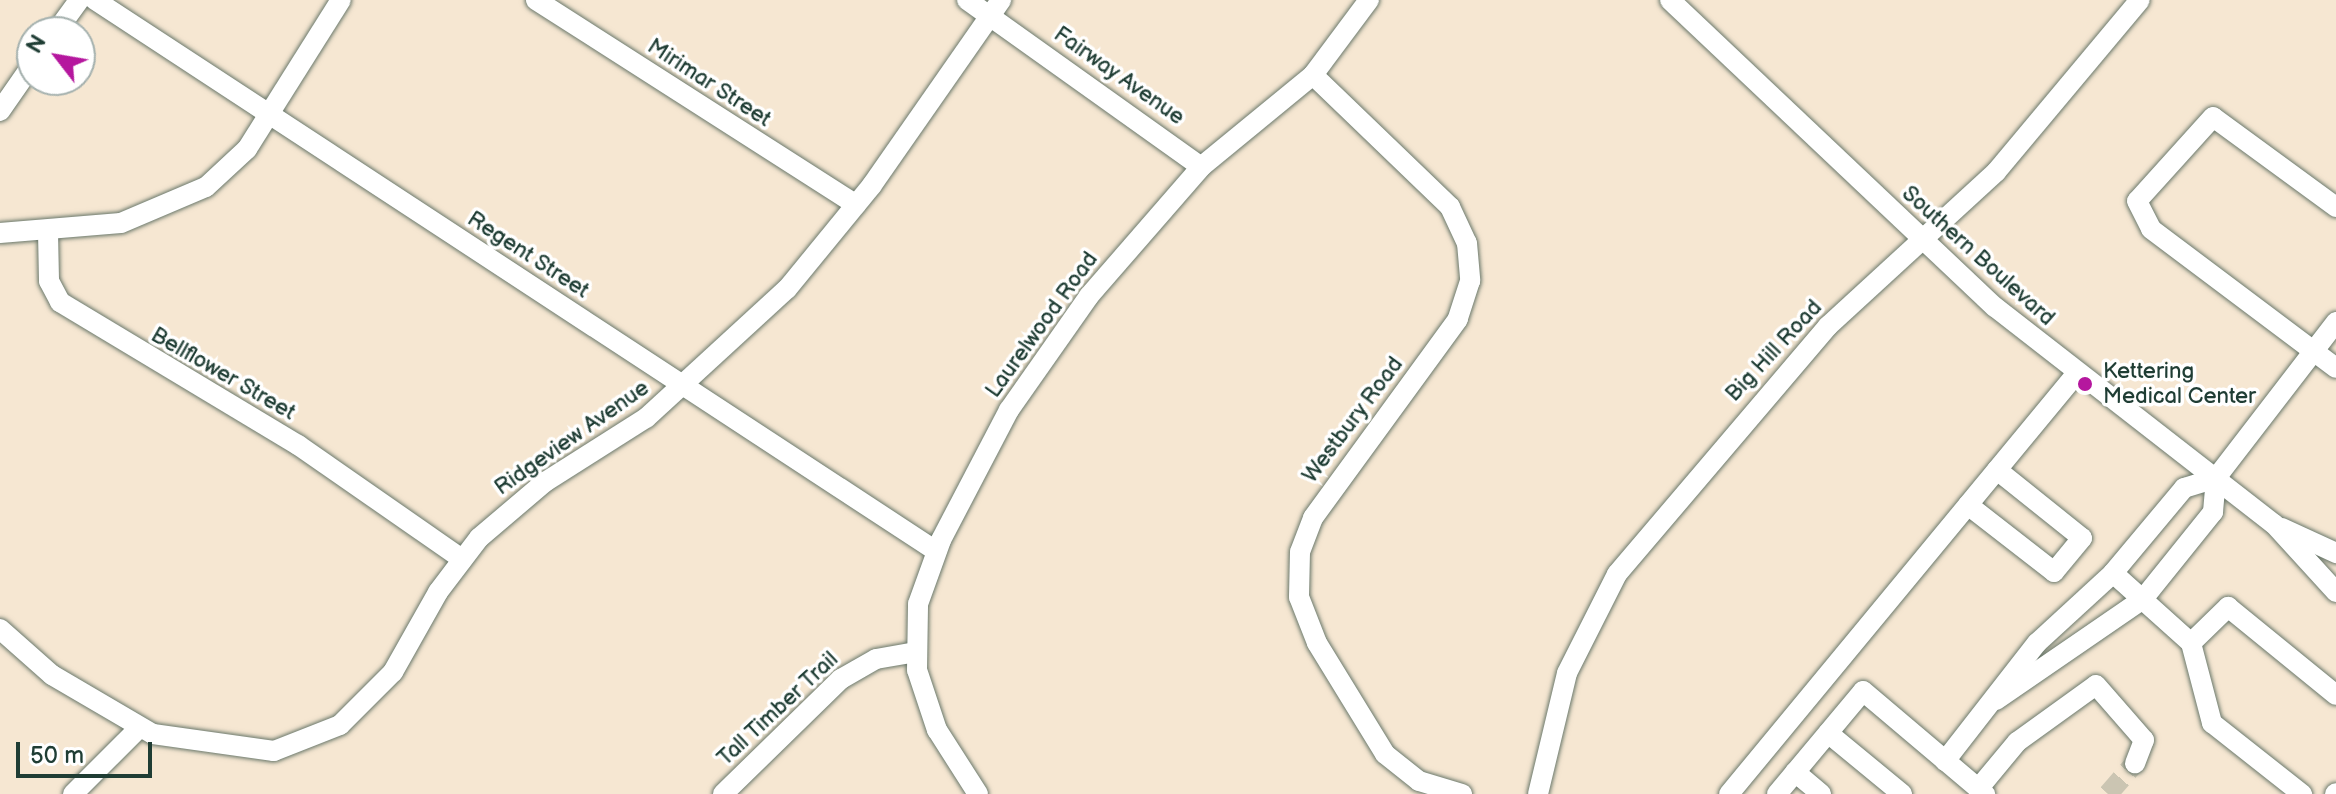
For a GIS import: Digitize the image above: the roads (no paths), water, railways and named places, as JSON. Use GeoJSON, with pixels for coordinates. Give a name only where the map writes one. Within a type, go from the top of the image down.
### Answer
{"type":"FeatureCollection","features":[{"type":"Feature","properties":{"kind":"street","name":"Regent Street"},"geometry":{"type":"LineString","coordinates":[[95,0],[686,384],[936,551]]}},
{"type":"Feature","properties":{"kind":"street"},"geometry":{"type":"LineString","coordinates":[[0,233],[48,232],[121,223],[172,206],[235,162],[270,116],[341,0]]}},
{"type":"Feature","properties":{"kind":"street","name":"Mirimar Street"},"geometry":{"type":"LineString","coordinates":[[536,0],[856,205]]}},
{"type":"Feature","properties":{"kind":"street","name":"Fairway Avenue"},"geometry":{"type":"LineString","coordinates":[[967,0],[996,8],[1201,167]]}},
{"type":"Feature","properties":{"kind":"street","name":"Laurelwood Road"},"geometry":{"type":"LineString","coordinates":[[978,794],[937,730],[915,652],[918,604],[936,551],[1033,372],[1201,167],[1313,75],[1369,0]]}},
{"type":"Feature","properties":{"kind":"street","name":"Southern Boulevard"},"geometry":{"type":"LineString","coordinates":[[1670,0],[1922,239],[2077,373],[2274,524],[2336,592]]}},
{"type":"Feature","properties":{"kind":"street","name":"Big Hill Road"},"geometry":{"type":"LineString","coordinates":[[1538,794],[1567,673],[1617,574],[1828,326],[1996,172],[2140,0]]}},
{"type":"Feature","properties":{"kind":"street","name":"Ridgeview Avenue"},"geometry":{"type":"LineString","coordinates":[[138,729],[243,751],[317,737],[378,693],[462,559],[514,506],[686,384],[787,289],[856,205],[996,8]]}},
{"type":"Feature","properties":{"kind":"street","name":"Westbury Road"},"geometry":{"type":"LineString","coordinates":[[1313,75],[1450,207],[1467,243],[1470,281],[1458,319],[1313,518],[1300,552],[1299,597],[1317,643],[1385,754],[1419,781],[1462,794]]}},
{"type":"Feature","properties":{"kind":"street"},"geometry":{"type":"LineString","coordinates":[[0,111],[16,88]]}},
{"type":"Feature","properties":{"kind":"street"},"geometry":{"type":"LineString","coordinates":[[2336,207],[2213,117],[2137,201],[2151,229],[2336,368]]}},
{"type":"Feature","properties":{"kind":"street","name":"Bellflower Street"},"geometry":{"type":"LineString","coordinates":[[48,232],[49,281],[60,302],[298,445],[462,559]]}},
{"type":"Feature","properties":{"kind":"street"},"geometry":{"type":"LineString","coordinates":[[1996,700],[2143,599],[2213,512],[2216,478],[2336,322]]}},
{"type":"Feature","properties":{"kind":"street"},"geometry":{"type":"LineString","coordinates":[[1729,794],[2077,373]]}},
{"type":"Feature","properties":{"kind":"street"},"geometry":{"type":"LineString","coordinates":[[1968,505],[2054,572],[2082,538],[1997,470]]}},
{"type":"Feature","properties":{"kind":"street"},"geometry":{"type":"LineString","coordinates":[[1945,761],[1996,700],[2037,643],[2113,573],[2184,488],[2216,478]]}},
{"type":"Feature","properties":{"kind":"street","name":"Southern Boulevard"},"geometry":{"type":"LineString","coordinates":[[2274,524],[2336,553]]}},
{"type":"Feature","properties":{"kind":"street"},"geometry":{"type":"LineString","coordinates":[[2113,573],[2191,643],[2212,723],[2302,794]]}},
{"type":"Feature","properties":{"kind":"street"},"geometry":{"type":"LineString","coordinates":[[2191,643],[2228,607],[2336,695]]}},
{"type":"Feature","properties":{"kind":"street"},"geometry":{"type":"LineString","coordinates":[[0,629],[52,675],[138,729],[73,794]]}},
{"type":"Feature","properties":{"kind":"street","name":"Tall Timber Trail"},"geometry":{"type":"LineString","coordinates":[[723,794],[841,679],[876,659],[915,652]]}},
{"type":"Feature","properties":{"kind":"street"},"geometry":{"type":"LineString","coordinates":[[1777,794],[1863,691],[1981,791],[2017,742],[2096,685],[2144,740],[2135,763]]}},
{"type":"Feature","properties":{"kind":"street"},"geometry":{"type":"LineString","coordinates":[[1828,733],[1902,794]]}},
{"type":"Feature","properties":{"kind":"street"},"geometry":{"type":"LineString","coordinates":[[1795,772],[1821,794]]}},
{"type":"Feature","properties":{"kind":"tunnel"},"geometry":{"type":"LineString","coordinates":[[2108,794],[2135,763]]}},
{"type":"Feature","properties":{"kind":"place","name":"Kettering Medical Center"},"geometry":{"type":"Point","coordinates":[2085,384]}}]}
